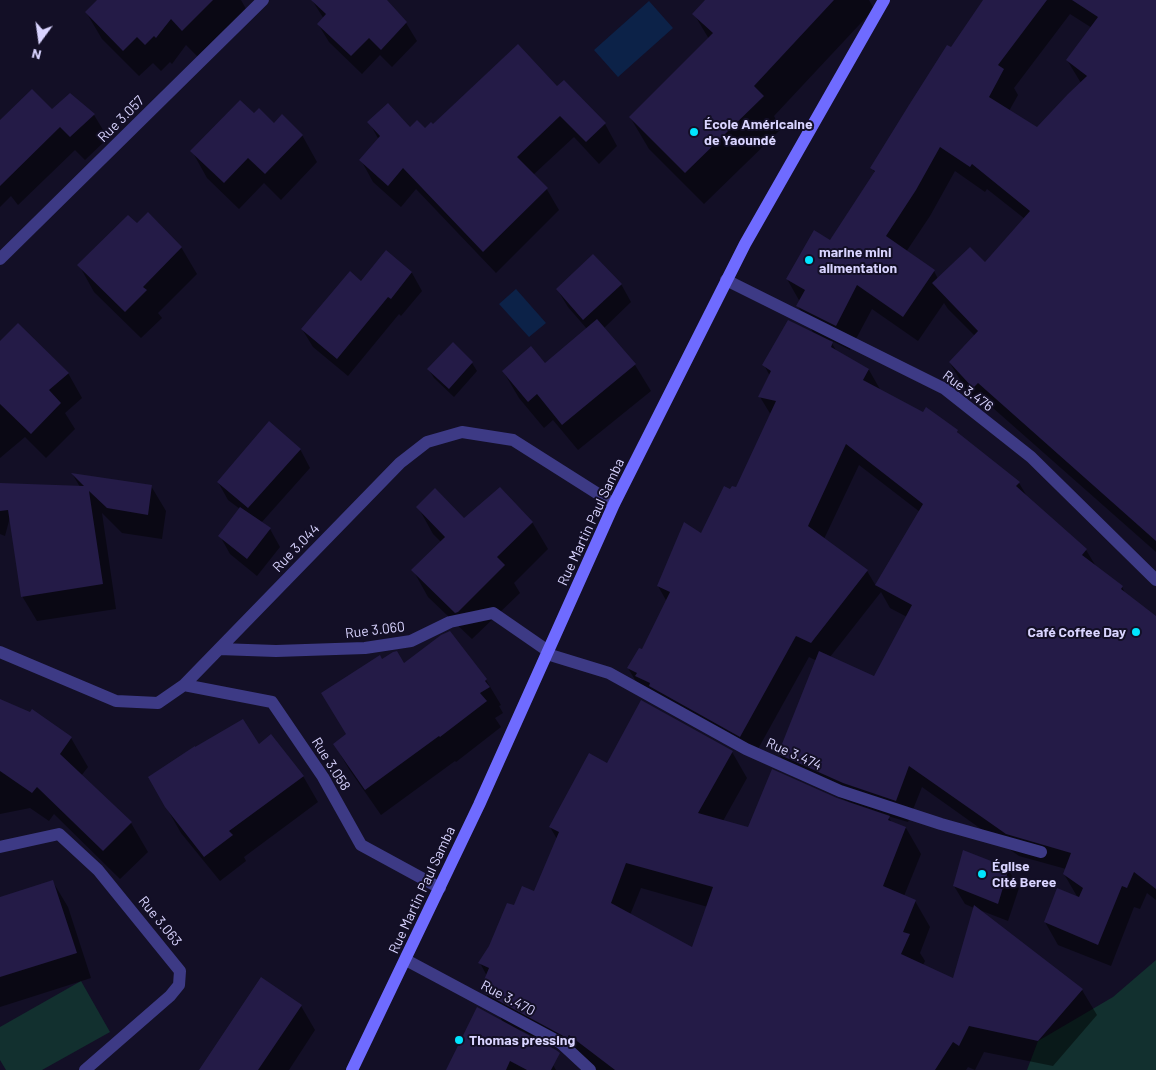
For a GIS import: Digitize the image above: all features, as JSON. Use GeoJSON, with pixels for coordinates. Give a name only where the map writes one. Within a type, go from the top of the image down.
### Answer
{"type":"FeatureCollection","features":[{"type":"Feature","properties":{"kind":"main road","name":"Rue Martin Paul Samba"},"geometry":{"type":"LineString","coordinates":[[352,1070],[440,888],[614,504],[726,280],[884,0]]}},
{"type":"Feature","properties":{"kind":"street","name":"Rue 3.057"},"geometry":{"type":"LineString","coordinates":[[0,259],[263,0]]}},
{"type":"Feature","properties":{"kind":"street","name":"Rue 3.476"},"geometry":{"type":"LineString","coordinates":[[726,280],[945,389],[1030,457],[1156,580]]}},
{"type":"Feature","properties":{"kind":"street","name":"Rue 3.044"},"geometry":{"type":"LineString","coordinates":[[0,652],[116,701],[158,703],[184,685],[400,463],[428,442],[462,432],[513,440],[614,504]]}},
{"type":"Feature","properties":{"kind":"street","name":"Rue 3.060"},"geometry":{"type":"LineString","coordinates":[[219,649],[276,651],[365,648],[411,641],[450,622],[493,613],[547,652]]}},
{"type":"Feature","properties":{"kind":"street","name":"Rue 3.474"},"geometry":{"type":"LineString","coordinates":[[547,652],[609,673],[746,750],[840,791],[941,824],[1041,852]]}},
{"type":"Feature","properties":{"kind":"street","name":"Rue 3.058"},"geometry":{"type":"LineString","coordinates":[[184,685],[272,702],[323,777],[361,845],[440,888]]}},
{"type":"Feature","properties":{"kind":"street","name":"Rue 3.063"},"geometry":{"type":"LineString","coordinates":[[0,846],[59,834],[98,870],[180,971],[178,985],[170,996],[85,1070]]}},
{"type":"Feature","properties":{"kind":"street","name":"Rue 3.470"},"geometry":{"type":"LineString","coordinates":[[406,960],[561,1044],[590,1070]]}},
{"type":"Feature","properties":{"kind":"green space"},"geometry":{"type":"Polygon","coordinates":[[[1156,960],[1156,1070],[1027,1070],[1038,1041],[1113,997],[1156,960]]]}},
{"type":"Feature","properties":{"kind":"green space"},"geometry":{"type":"Polygon","coordinates":[[[81,981],[110,1032],[42,1070],[6,1070],[0,1060],[0,1027],[81,981]]]}},
{"type":"Feature","properties":{"kind":"water"},"geometry":{"type":"Polygon","coordinates":[[[649,1],[673,28],[618,77],[594,50],[649,1]]]}},
{"type":"Feature","properties":{"kind":"water"},"geometry":{"type":"Polygon","coordinates":[[[516,289],[546,323],[529,337],[499,304],[516,289]]]}},
{"type":"Feature","properties":{"kind":"building"},"geometry":{"type":"Polygon","coordinates":[[[97,0],[213,0],[182,31],[171,19],[156,38],[154,36],[145,45],[137,37],[123,51],[85,12],[97,0]]]}},
{"type":"Feature","properties":{"kind":"building"},"geometry":{"type":"Polygon","coordinates":[[[311,0],[387,0],[407,22],[381,50],[369,38],[351,56],[317,24],[326,14],[311,0]]]}},
{"type":"Feature","properties":{"kind":"building"},"geometry":{"type":"Polygon","coordinates":[[[705,0],[834,0],[754,86],[764,96],[685,173],[629,117],[713,33],[692,14],[705,0]]]}},
{"type":"Feature","properties":{"kind":"building"},"geometry":{"type":"Polygon","coordinates":[[[983,0],[1047,0],[998,65],[1004,69],[989,97],[1037,127],[1087,76],[1066,60],[1098,17],[1072,0],[1156,0],[1156,541],[978,383],[973,388],[949,362],[978,331],[932,283],[970,247],[985,262],[1030,211],[972,164],[970,167],[940,147],[916,190],[886,236],[935,270],[903,317],[857,285],[836,326],[796,306],[805,290],[786,279],[814,230],[830,240],[875,171],[870,168],[947,45],[951,47],[983,0]]]}},
{"type":"Feature","properties":{"kind":"building"},"geometry":{"type":"Polygon","coordinates":[[[518,44],[557,86],[564,80],[606,123],[586,142],[560,116],[517,157],[548,188],[483,252],[403,168],[388,186],[359,160],[380,136],[367,122],[388,103],[410,127],[417,120],[425,128],[431,122],[433,124],[518,44]]]}},
{"type":"Feature","properties":{"kind":"building"},"geometry":{"type":"Polygon","coordinates":[[[32,89],[52,109],[70,93],[95,114],[70,137],[60,127],[0,186],[0,120],[32,89]]]}},
{"type":"Feature","properties":{"kind":"building"},"geometry":{"type":"Polygon","coordinates":[[[240,100],[254,113],[259,108],[274,123],[282,114],[303,135],[265,174],[248,158],[224,183],[190,151],[240,100]]]}},
{"type":"Feature","properties":{"kind":"building"},"geometry":{"type":"Polygon","coordinates":[[[148,212],[182,247],[143,287],[147,290],[125,312],[77,265],[128,215],[137,223],[148,212]]]}},
{"type":"Feature","properties":{"kind":"building"},"geometry":{"type":"Polygon","coordinates":[[[386,250],[412,272],[391,299],[388,297],[337,359],[301,329],[350,271],[361,281],[386,250]]]}},
{"type":"Feature","properties":{"kind":"building"},"geometry":{"type":"Polygon","coordinates":[[[593,254],[622,284],[583,320],[556,289],[593,254]]]}},
{"type":"Feature","properties":{"kind":"building"},"geometry":{"type":"Polygon","coordinates":[[[597,319],[636,364],[562,425],[537,394],[528,402],[502,371],[531,346],[545,363],[597,319]]]}},
{"type":"Feature","properties":{"kind":"building"},"geometry":{"type":"Polygon","coordinates":[[[788,320],[833,342],[831,347],[869,369],[863,380],[923,412],[926,407],[958,430],[957,432],[1020,482],[1016,486],[1087,549],[1082,555],[1123,586],[1121,589],[1156,616],[1156,889],[1134,872],[1127,888],[1122,886],[1098,945],[1044,922],[1057,888],[1079,897],[1083,888],[1063,874],[1071,853],[1006,834],[909,766],[896,801],[843,783],[778,754],[819,651],[874,676],[912,605],[875,585],[923,504],[846,444],[808,526],[868,570],[811,643],[796,636],[740,737],[649,686],[650,683],[635,676],[637,673],[627,668],[639,648],[642,649],[670,592],[657,586],[684,522],[701,533],[724,486],[730,489],[732,486],[736,487],[776,401],[758,397],[771,371],[762,365],[788,320]]]}},
{"type":"Feature","properties":{"kind":"building"},"geometry":{"type":"Polygon","coordinates":[[[18,323],[69,373],[49,390],[61,403],[31,434],[0,404],[0,341],[18,323]]]}},
{"type":"Feature","properties":{"kind":"building"},"geometry":{"type":"Polygon","coordinates":[[[453,342],[473,362],[449,389],[427,369],[453,342]]]}},
{"type":"Feature","properties":{"kind":"building"},"geometry":{"type":"Polygon","coordinates":[[[269,421],[301,449],[248,508],[217,482],[269,421]]]}},
{"type":"Feature","properties":{"kind":"building"},"geometry":{"type":"Polygon","coordinates":[[[71,473],[152,485],[148,515],[107,508],[89,491],[103,584],[21,597],[8,510],[0,511],[0,483],[84,486],[71,473]]]}},
{"type":"Feature","properties":{"kind":"building"},"geometry":{"type":"Polygon","coordinates":[[[500,487],[533,522],[497,557],[505,565],[455,613],[411,570],[445,537],[416,507],[435,488],[464,518],[500,487]]]}},
{"type":"Feature","properties":{"kind":"building"},"geometry":{"type":"Polygon","coordinates":[[[240,507],[271,528],[247,559],[218,536],[240,507]]]}},
{"type":"Feature","properties":{"kind":"building"},"geometry":{"type":"Polygon","coordinates":[[[450,631],[487,679],[485,681],[490,687],[480,693],[487,701],[365,790],[333,744],[346,734],[321,693],[380,655],[382,659],[397,651],[404,663],[441,635],[450,631]]]}},
{"type":"Feature","properties":{"kind":"building"},"geometry":{"type":"Polygon","coordinates":[[[0,699],[30,712],[32,709],[72,737],[60,754],[132,822],[103,851],[37,787],[32,793],[0,771],[0,699]]]}},
{"type":"Feature","properties":{"kind":"building"},"geometry":{"type":"Polygon","coordinates":[[[641,700],[733,751],[698,813],[748,827],[772,769],[837,798],[890,816],[888,820],[906,827],[883,886],[916,900],[903,932],[910,934],[901,954],[953,978],[974,905],[1083,989],[1038,1041],[969,1026],[959,1046],[953,1042],[935,1070],[615,1070],[569,1035],[567,1038],[484,993],[489,983],[484,980],[489,968],[478,963],[489,946],[507,903],[514,905],[522,886],[534,891],[559,832],[549,827],[589,753],[607,763],[641,700]],[[626,863],[611,903],[692,947],[713,887],[626,863]]]}},
{"type":"Feature","properties":{"kind":"building"},"geometry":{"type":"Polygon","coordinates":[[[243,719],[259,744],[271,734],[304,776],[229,831],[233,835],[204,857],[165,807],[148,777],[195,746],[243,719]]]}},
{"type":"Feature","properties":{"kind":"building"},"geometry":{"type":"Polygon","coordinates":[[[963,850],[1009,868],[998,904],[953,886],[963,850]]]}},
{"type":"Feature","properties":{"kind":"building"},"geometry":{"type":"Polygon","coordinates":[[[53,880],[77,953],[0,977],[0,897],[53,880]]]}},
{"type":"Feature","properties":{"kind":"building"},"geometry":{"type":"Polygon","coordinates":[[[261,977],[302,1005],[258,1070],[199,1070],[261,977]]]}},
{"type":"Feature","properties":{"kind":"building"},"geometry":{"type":"Polygon","coordinates":[[[477,1007],[560,1053],[551,1070],[527,1070],[510,1061],[506,1070],[446,1070],[477,1007]]]}},
{"type":"Feature","properties":{"kind":"place","name":"École Américaine de Yaoundé"},"geometry":{"type":"Point","coordinates":[694,132]}},
{"type":"Feature","properties":{"kind":"place","name":"marine mini alimentation"},"geometry":{"type":"Point","coordinates":[809,260]}},
{"type":"Feature","properties":{"kind":"place","name":"Café Coffee Day"},"geometry":{"type":"Point","coordinates":[1136,632]}},
{"type":"Feature","properties":{"kind":"place","name":"Église Cité Beree"},"geometry":{"type":"Point","coordinates":[982,874]}},
{"type":"Feature","properties":{"kind":"place","name":"Thomas pressing"},"geometry":{"type":"Point","coordinates":[459,1040]}}]}
